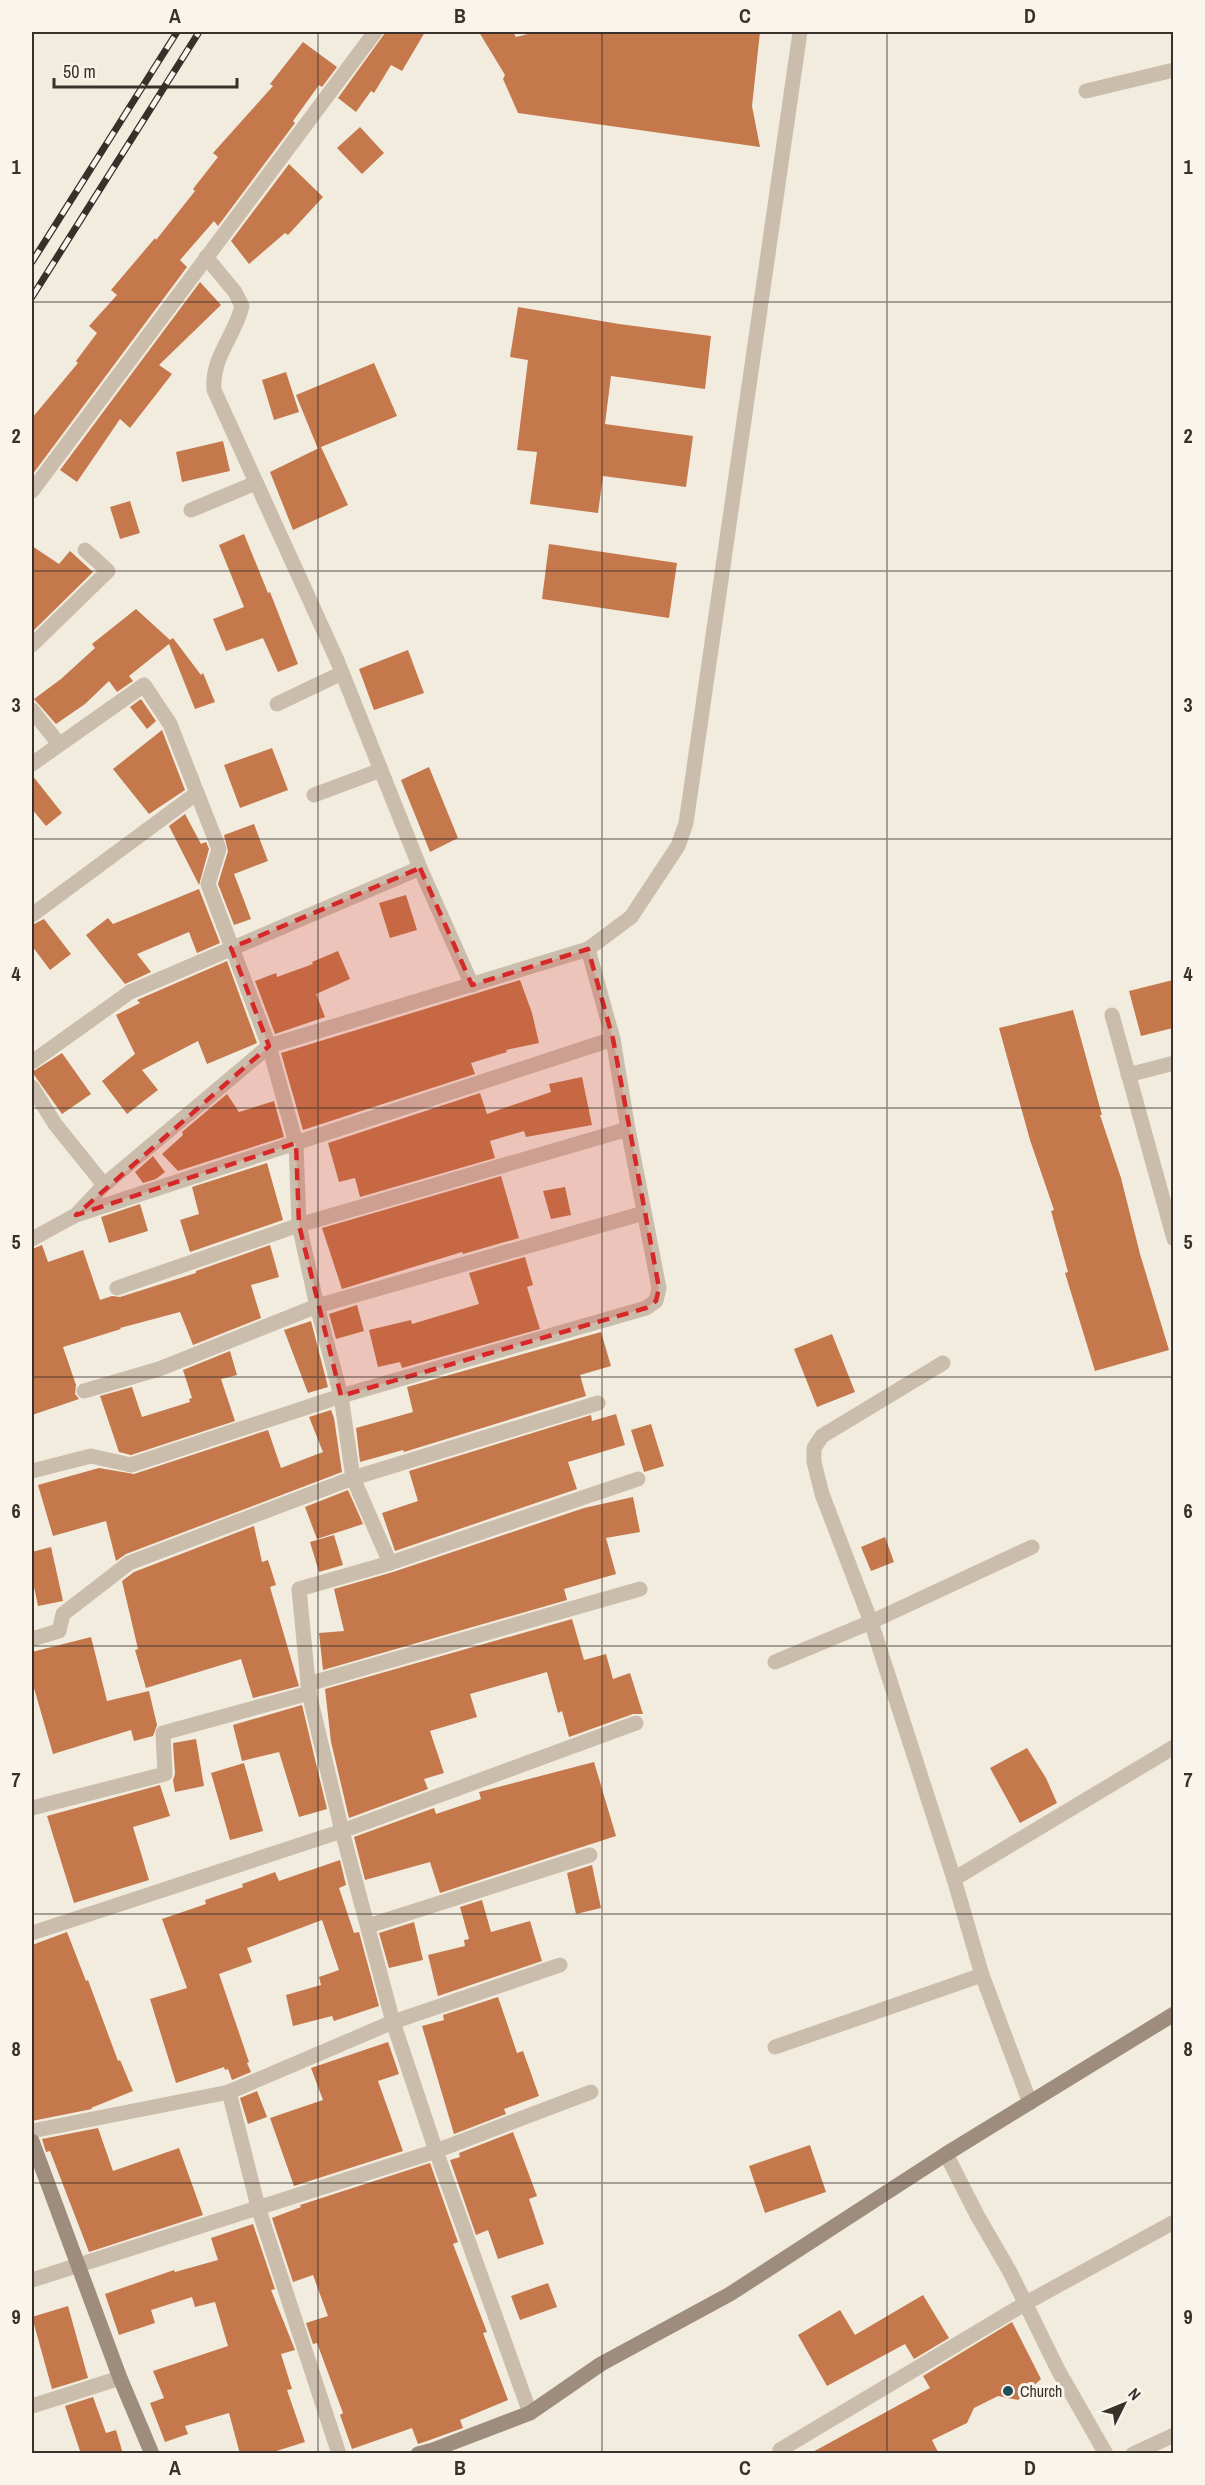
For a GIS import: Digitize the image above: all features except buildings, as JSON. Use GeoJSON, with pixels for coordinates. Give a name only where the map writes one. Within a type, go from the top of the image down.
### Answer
{"type":"FeatureCollection","features":[{"type":"Feature","properties":{"kind":"street"},"geometry":{"type":"LineString","coordinates":[[32,491],[375,32]]}},
{"type":"Feature","properties":{"kind":"street"},"geometry":{"type":"LineString","coordinates":[[76,1215],[104,1185],[269,1046],[588,949],[631,917],[678,846],[686,823],[800,32]]}},
{"type":"Feature","properties":{"kind":"street"},"geometry":{"type":"LineString","coordinates":[[1086,91],[1173,70]]}},
{"type":"Feature","properties":{"kind":"street"},"geometry":{"type":"LineString","coordinates":[[206,257],[235,292],[242,306],[238,322],[215,363],[214,390],[342,673],[420,868],[472,985]]}},
{"type":"Feature","properties":{"kind":"street"},"geometry":{"type":"LineString","coordinates":[[191,510],[256,483]]}},
{"type":"Feature","properties":{"kind":"street"},"geometry":{"type":"LineString","coordinates":[[32,645],[108,571],[85,550]]}},
{"type":"Feature","properties":{"kind":"street"},"geometry":{"type":"LineString","coordinates":[[277,704],[342,673]]}},
{"type":"Feature","properties":{"kind":"street"},"geometry":{"type":"LineString","coordinates":[[32,764],[144,685],[170,724],[219,849],[208,884],[269,1046],[296,1143],[299,1225],[317,1306],[341,1396],[353,1478],[390,1563]]}},
{"type":"Feature","properties":{"kind":"street"},"geometry":{"type":"LineString","coordinates":[[32,710],[59,744]]}},
{"type":"Feature","properties":{"kind":"street"},"geometry":{"type":"LineString","coordinates":[[314,795],[381,771]]}},
{"type":"Feature","properties":{"kind":"street"},"geometry":{"type":"LineString","coordinates":[[32,915],[197,793]]}},
{"type":"Feature","properties":{"kind":"street"},"geometry":{"type":"LineString","coordinates":[[32,1062],[130,992],[420,868]]}},
{"type":"Feature","properties":{"kind":"street"},"geometry":{"type":"LineString","coordinates":[[32,1471],[91,1456],[131,1465],[341,1396],[646,1308],[656,1301],[659,1288],[613,1039],[588,949]]}},
{"type":"Feature","properties":{"kind":"street"},"geometry":{"type":"LineString","coordinates":[[1112,1015],[1171,1222],[1173,1239]]}},
{"type":"Feature","properties":{"kind":"street"},"geometry":{"type":"LineString","coordinates":[[32,1239],[76,1215],[613,1039]]}},
{"type":"Feature","properties":{"kind":"street"},"geometry":{"type":"LineString","coordinates":[[1128,1075],[1173,1063]]}},
{"type":"Feature","properties":{"kind":"street"},"geometry":{"type":"LineString","coordinates":[[32,1087],[55,1124],[104,1185]]}},
{"type":"Feature","properties":{"kind":"street"},"geometry":{"type":"LineString","coordinates":[[117,1288],[299,1225],[628,1129]]}},
{"type":"Feature","properties":{"kind":"street"},"geometry":{"type":"LineString","coordinates":[[84,1391],[159,1369],[317,1306],[644,1213]]}},
{"type":"Feature","properties":{"kind":"street"},"geometry":{"type":"LineString","coordinates":[[943,1363],[822,1436],[814,1448],[814,1462],[822,1494],[871,1622],[954,1879],[982,1975],[1030,2103]]}},
{"type":"Feature","properties":{"kind":"street"},"geometry":{"type":"LineString","coordinates":[[32,1638],[59,1632],[63,1614],[129,1563],[353,1478],[598,1403]]}},
{"type":"Feature","properties":{"kind":"street"},"geometry":{"type":"LineString","coordinates":[[530,2413],[436,2151],[393,2022],[342,1831],[309,1689],[299,1589],[390,1563],[638,1479]]}},
{"type":"Feature","properties":{"kind":"street"},"geometry":{"type":"LineString","coordinates":[[775,1662],[871,1622],[1032,1547]]}},
{"type":"Feature","properties":{"kind":"street"},"geometry":{"type":"LineString","coordinates":[[32,1808],[165,1774],[164,1733],[640,1589]]}},
{"type":"Feature","properties":{"kind":"street"},"geometry":{"type":"LineString","coordinates":[[32,1933],[342,1831],[636,1723]]}},
{"type":"Feature","properties":{"kind":"street"},"geometry":{"type":"LineString","coordinates":[[954,1879],[1173,1747]]}},
{"type":"Feature","properties":{"kind":"street"},"geometry":{"type":"LineString","coordinates":[[368,1926],[590,1855]]}},
{"type":"Feature","properties":{"kind":"street"},"geometry":{"type":"LineString","coordinates":[[32,2131],[229,2091],[393,2022],[560,1965]]}},
{"type":"Feature","properties":{"kind":"street"},"geometry":{"type":"LineString","coordinates":[[775,2047],[982,1975]]}},
{"type":"Feature","properties":{"kind":"street"},"geometry":{"type":"LineString","coordinates":[[418,2454],[530,2413],[601,2364],[730,2295],[946,2154],[1173,2014]]}},
{"type":"Feature","properties":{"kind":"street"},"geometry":{"type":"LineString","coordinates":[[229,2091],[258,2207],[339,2454]]}},
{"type":"Feature","properties":{"kind":"street"},"geometry":{"type":"LineString","coordinates":[[32,2280],[436,2151],[591,2092]]}},
{"type":"Feature","properties":{"kind":"street"},"geometry":{"type":"LineString","coordinates":[[32,2141],[120,2378],[152,2454]]}},
{"type":"Feature","properties":{"kind":"street"},"geometry":{"type":"LineString","coordinates":[[946,2154],[1026,2303],[1100,2452]]}},
{"type":"Feature","properties":{"kind":"street"},"geometry":{"type":"LineString","coordinates":[[780,2450],[1026,2303],[1173,2222]]}},
{"type":"Feature","properties":{"kind":"street"},"geometry":{"type":"LineString","coordinates":[[32,2406],[120,2378]]}},
{"type":"Feature","properties":{"kind":"street"},"geometry":{"type":"LineString","coordinates":[[1133,2454],[1173,2435]]}},
{"type":"Feature","properties":{"kind":"highlighted area"},"geometry":{"type":"Polygon","coordinates":[[[420,868],[472,985],[588,949],[613,1039],[659,1288],[656,1301],[646,1308],[341,1396],[299,1225],[296,1143],[76,1215],[269,1046],[231,948],[420,868]]]}},
{"type":"Feature","properties":{"kind":"railway"},"geometry":{"type":"LineString","coordinates":[[32,262],[177,32]]}},
{"type":"Feature","properties":{"kind":"railway"},"geometry":{"type":"LineString","coordinates":[[32,297],[199,32]]}},
{"type":"Feature","properties":{"kind":"place","name":"Church"},"geometry":{"type":"Point","coordinates":[1008,2391]}}]}
